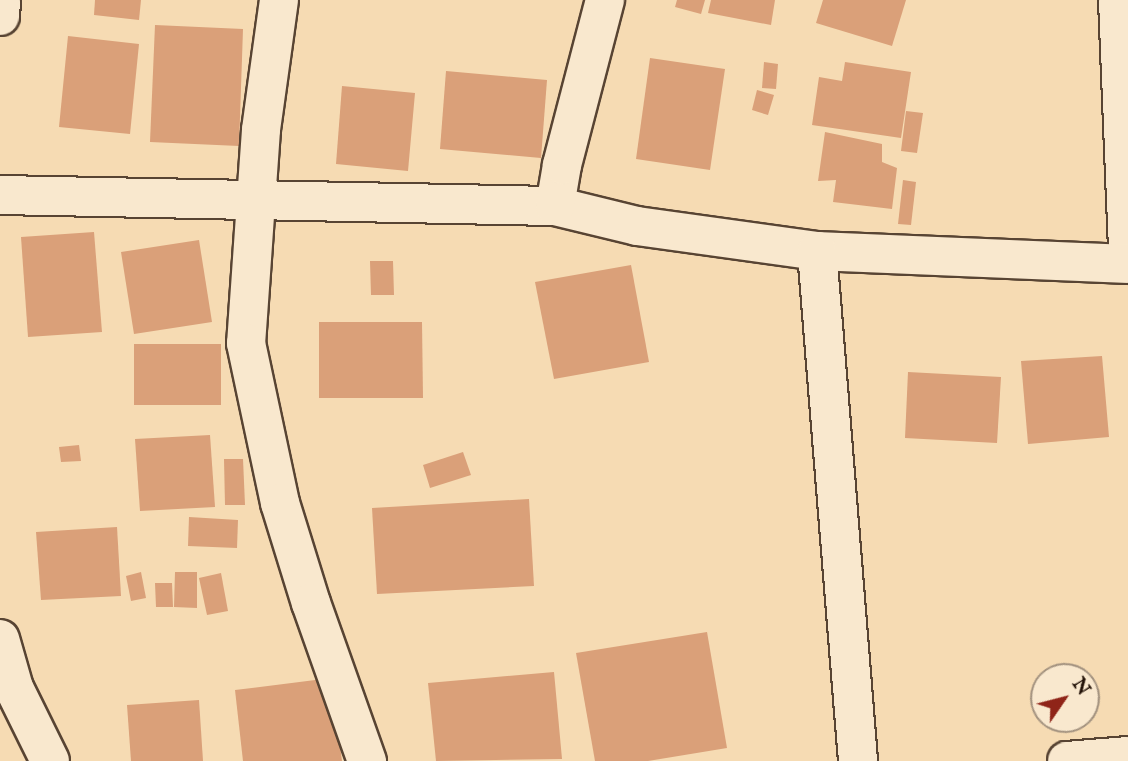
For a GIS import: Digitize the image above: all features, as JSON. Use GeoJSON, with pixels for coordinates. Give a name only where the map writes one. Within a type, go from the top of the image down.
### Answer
{"type":"FeatureCollection","features":[{"type":"Feature","properties":{"kind":"street"},"geometry":{"type":"LineString","coordinates":[[0,16],[1,0]]}},
{"type":"Feature","properties":{"kind":"street"},"geometry":{"type":"LineString","coordinates":[[279,0],[261,130],[246,344],[281,503],[311,603],[367,761]]}},
{"type":"Feature","properties":{"kind":"street"},"geometry":{"type":"LineString","coordinates":[[555,206],[562,165],[605,0]]}},
{"type":"Feature","properties":{"kind":"street"},"geometry":{"type":"LineString","coordinates":[[1118,0],[1128,244]]}},
{"type":"Feature","properties":{"kind":"street"},"geometry":{"type":"LineString","coordinates":[[0,195],[555,206],[637,226],[817,251],[1128,264]]}},
{"type":"Feature","properties":{"kind":"street"},"geometry":{"type":"LineString","coordinates":[[817,251],[858,761]]}},
{"type":"Feature","properties":{"kind":"street"},"geometry":{"type":"LineString","coordinates":[[0,639],[14,688],[50,761]]}},
{"type":"Feature","properties":{"kind":"street"},"geometry":{"type":"LineString","coordinates":[[1067,761],[1128,756]]}},
{"type":"Feature","properties":{"kind":"building"},"geometry":{"type":"Polygon","coordinates":[[[95,0],[141,0],[139,20],[94,15],[95,0]]]}},
{"type":"Feature","properties":{"kind":"building"},"geometry":{"type":"Polygon","coordinates":[[[677,0],[705,0],[701,14],[675,7],[677,0]]]}},
{"type":"Feature","properties":{"kind":"building"},"geometry":{"type":"Polygon","coordinates":[[[711,0],[775,0],[771,25],[708,13],[711,0]]]}},
{"type":"Feature","properties":{"kind":"building"},"geometry":{"type":"Polygon","coordinates":[[[823,0],[906,0],[892,46],[816,23],[823,0]]]}},
{"type":"Feature","properties":{"kind":"building"},"geometry":{"type":"Polygon","coordinates":[[[155,25],[243,29],[239,146],[150,142],[155,25]]]}},
{"type":"Feature","properties":{"kind":"building"},"geometry":{"type":"Polygon","coordinates":[[[68,36],[139,44],[130,134],[59,127],[68,36]]]}},
{"type":"Feature","properties":{"kind":"building"},"geometry":{"type":"Polygon","coordinates":[[[650,58],[725,69],[710,170],[636,159],[650,58]]]}},
{"type":"Feature","properties":{"kind":"building"},"geometry":{"type":"Polygon","coordinates":[[[764,62],[778,64],[776,89],[762,88],[764,62]]]}},
{"type":"Feature","properties":{"kind":"building"},"geometry":{"type":"Polygon","coordinates":[[[845,62],[911,72],[901,138],[812,125],[819,77],[842,81],[845,62]]]}},
{"type":"Feature","properties":{"kind":"building"},"geometry":{"type":"Polygon","coordinates":[[[446,71],[547,80],[541,158],[440,149],[446,71]]]}},
{"type":"Feature","properties":{"kind":"building"},"geometry":{"type":"Polygon","coordinates":[[[342,86],[415,93],[408,171],[336,164],[342,86]]]}},
{"type":"Feature","properties":{"kind":"building"},"geometry":{"type":"Polygon","coordinates":[[[757,90],[774,95],[768,115],[752,110],[757,90]]]}},
{"type":"Feature","properties":{"kind":"building"},"geometry":{"type":"Polygon","coordinates":[[[906,111],[923,113],[917,153],[901,151],[906,111]]]}},
{"type":"Feature","properties":{"kind":"building"},"geometry":{"type":"Polygon","coordinates":[[[825,132],[882,144],[882,162],[897,168],[892,209],[833,202],[836,180],[818,181],[825,132]]]}},
{"type":"Feature","properties":{"kind":"building"},"geometry":{"type":"Polygon","coordinates":[[[903,180],[916,182],[911,225],[898,224],[903,180]]]}},
{"type":"Feature","properties":{"kind":"building"},"geometry":{"type":"Polygon","coordinates":[[[94,232],[102,332],[28,337],[21,237],[94,232]]]}},
{"type":"Feature","properties":{"kind":"building"},"geometry":{"type":"Polygon","coordinates":[[[199,240],[212,322],[134,334],[121,252],[199,240]]]}},
{"type":"Feature","properties":{"kind":"building"},"geometry":{"type":"Polygon","coordinates":[[[370,261],[393,261],[394,295],[371,295],[370,261]]]}},
{"type":"Feature","properties":{"kind":"building"},"geometry":{"type":"Polygon","coordinates":[[[631,265],[649,362],[554,379],[535,282],[631,265]]]}},
{"type":"Feature","properties":{"kind":"building"},"geometry":{"type":"Polygon","coordinates":[[[319,322],[422,322],[423,398],[319,398],[319,322]]]}},
{"type":"Feature","properties":{"kind":"building"},"geometry":{"type":"Polygon","coordinates":[[[134,344],[221,344],[221,405],[134,405],[134,344]]]}},
{"type":"Feature","properties":{"kind":"building"},"geometry":{"type":"Polygon","coordinates":[[[1102,356],[1109,437],[1028,444],[1021,361],[1102,356]]]}},
{"type":"Feature","properties":{"kind":"building"},"geometry":{"type":"Polygon","coordinates":[[[908,372],[1001,377],[997,443],[905,438],[908,372]]]}},
{"type":"Feature","properties":{"kind":"building"},"geometry":{"type":"Polygon","coordinates":[[[210,435],[215,507],[140,511],[135,439],[210,435]]]}},
{"type":"Feature","properties":{"kind":"building"},"geometry":{"type":"Polygon","coordinates":[[[79,445],[81,461],[61,462],[59,447],[79,445]]]}},
{"type":"Feature","properties":{"kind":"building"},"geometry":{"type":"Polygon","coordinates":[[[463,452],[471,475],[430,488],[423,465],[463,452]]]}},
{"type":"Feature","properties":{"kind":"building"},"geometry":{"type":"Polygon","coordinates":[[[224,459],[243,459],[245,505],[225,505],[224,459]]]}},
{"type":"Feature","properties":{"kind":"building"},"geometry":{"type":"Polygon","coordinates":[[[529,499],[534,586],[377,594],[372,508],[529,499]]]}},
{"type":"Feature","properties":{"kind":"building"},"geometry":{"type":"Polygon","coordinates":[[[189,517],[238,520],[237,548],[188,546],[189,517]]]}},
{"type":"Feature","properties":{"kind":"building"},"geometry":{"type":"Polygon","coordinates":[[[117,527],[121,596],[41,600],[36,532],[117,527]]]}},
{"type":"Feature","properties":{"kind":"building"},"geometry":{"type":"Polygon","coordinates":[[[141,572],[146,598],[131,601],[126,576],[141,572]]]}},
{"type":"Feature","properties":{"kind":"building"},"geometry":{"type":"Polygon","coordinates":[[[175,572],[197,572],[197,608],[174,607],[175,572]]]}},
{"type":"Feature","properties":{"kind":"building"},"geometry":{"type":"Polygon","coordinates":[[[221,573],[228,611],[207,615],[199,578],[221,573]]]}},
{"type":"Feature","properties":{"kind":"building"},"geometry":{"type":"Polygon","coordinates":[[[155,583],[172,583],[173,607],[156,607],[155,583]]]}},
{"type":"Feature","properties":{"kind":"building"},"geometry":{"type":"Polygon","coordinates":[[[707,632],[727,748],[648,761],[595,761],[576,653],[707,632]]]}},
{"type":"Feature","properties":{"kind":"building"},"geometry":{"type":"Polygon","coordinates":[[[554,672],[562,759],[436,761],[428,683],[554,672]]]}},
{"type":"Feature","properties":{"kind":"building"},"geometry":{"type":"Polygon","coordinates":[[[331,678],[342,761],[243,761],[235,690],[331,678]]]}},
{"type":"Feature","properties":{"kind":"building"},"geometry":{"type":"Polygon","coordinates":[[[199,700],[203,761],[131,761],[127,705],[199,700]]]}}]}
